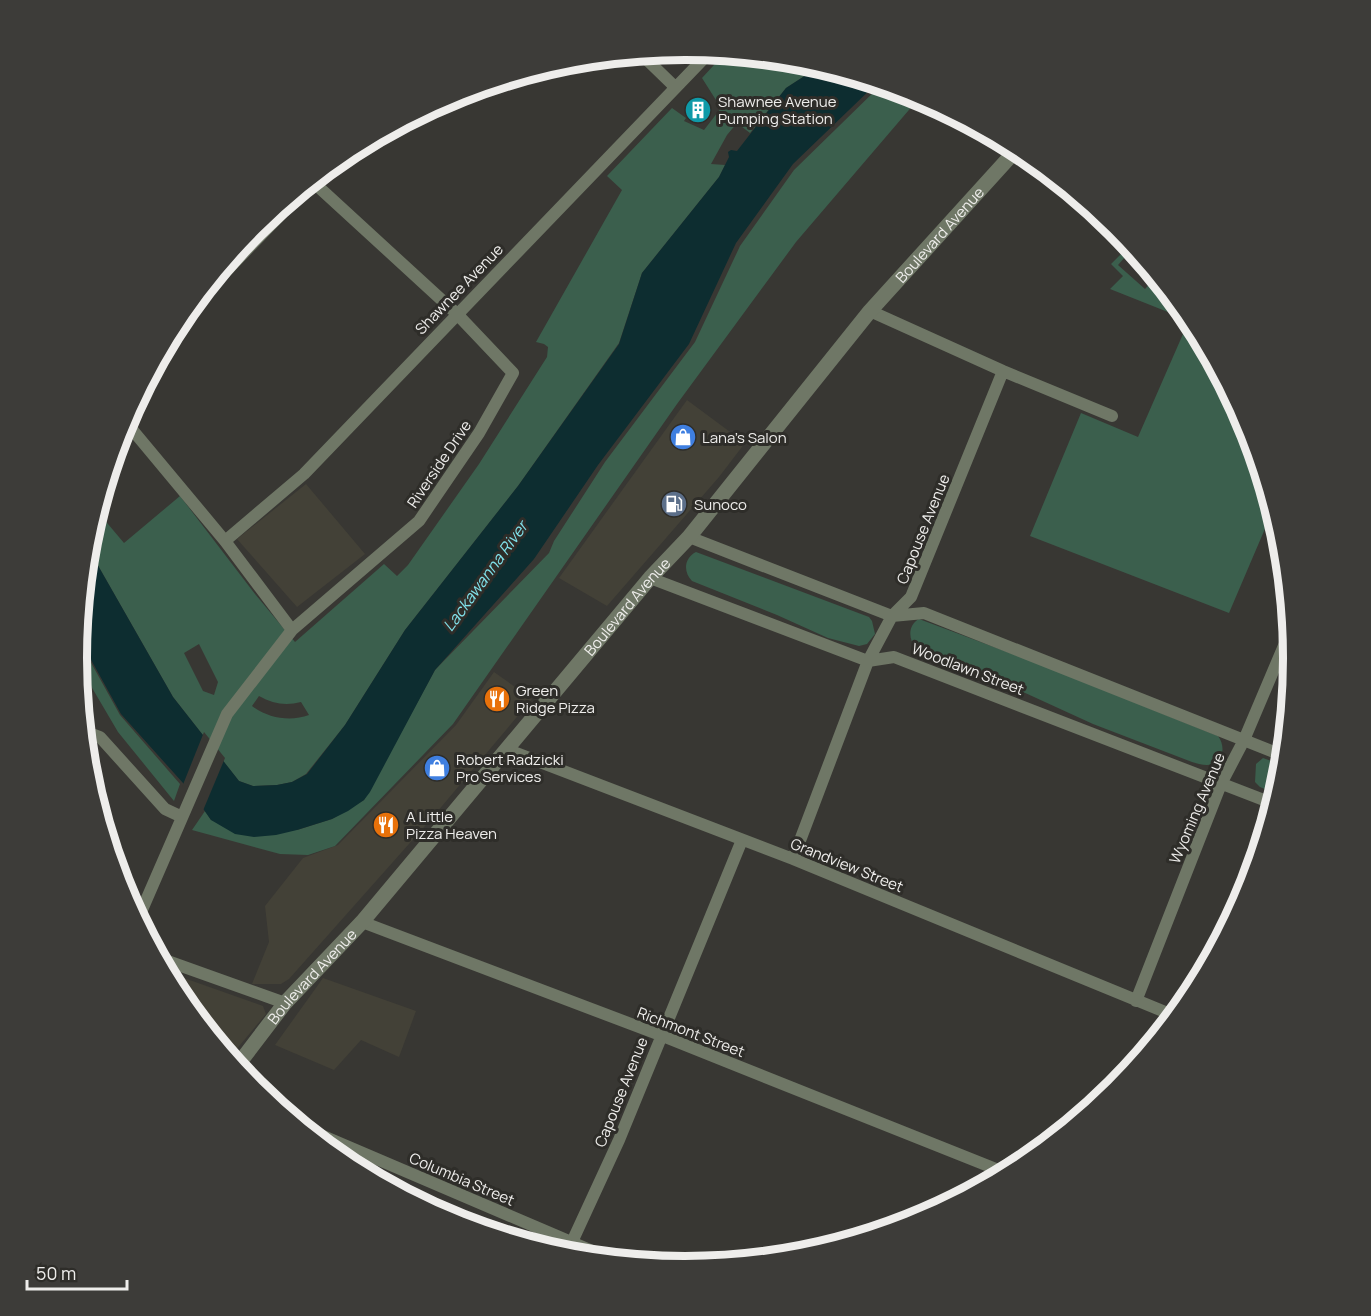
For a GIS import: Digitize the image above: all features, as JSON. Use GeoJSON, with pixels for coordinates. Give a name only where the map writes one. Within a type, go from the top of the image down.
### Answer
{"type":"FeatureCollection","features":[{"type":"Feature","properties":{"kind":"street","name":"Shawnee Avenue"},"geometry":{"type":"LineString","coordinates":[[225,541],[304,474],[702,60]]}},
{"type":"Feature","properties":{"kind":"street"},"geometry":{"type":"LineString","coordinates":[[648,61],[675,87]]}},
{"type":"Feature","properties":{"kind":"street","name":"Boulevard Avenue"},"geometry":{"type":"LineString","coordinates":[[242,1059],[285,1003],[362,922],[650,578],[689,537],[870,311],[1010,156]]}},
{"type":"Feature","properties":{"kind":"street"},"geometry":{"type":"LineString","coordinates":[[318,186],[456,314]]}},
{"type":"Feature","properties":{"kind":"street"},"geometry":{"type":"LineString","coordinates":[[870,311],[1003,371],[1112,416]]}},
{"type":"Feature","properties":{"kind":"street","name":"Riverside Drive"},"geometry":{"type":"LineString","coordinates":[[143,908],[227,714],[292,630],[419,522],[466,454],[513,373],[456,314]]}},
{"type":"Feature","properties":{"kind":"street","name":"Capouse Avenue"},"geometry":{"type":"LineString","coordinates":[[793,859],[868,661],[892,616],[911,597],[1003,371]]}},
{"type":"Feature","properties":{"kind":"street"},"geometry":{"type":"LineString","coordinates":[[133,429],[225,541],[292,630]]}},
{"type":"Feature","properties":{"kind":"street"},"geometry":{"type":"LineString","coordinates":[[689,537],[892,616],[924,612],[1275,753]]}},
{"type":"Feature","properties":{"kind":"street","name":"Woodlawn Street"},"geometry":{"type":"LineString","coordinates":[[650,578],[868,661],[894,657],[1266,801]]}},
{"type":"Feature","properties":{"kind":"street","name":"Wyoming Avenue"},"geometry":{"type":"LineString","coordinates":[[1136,1001],[1221,784],[1244,740],[1283,647]]}},
{"type":"Feature","properties":{"kind":"street"},"geometry":{"type":"LineString","coordinates":[[93,734],[100,737],[165,809],[182,817]]}},
{"type":"Feature","properties":{"kind":"street","name":"Grandview Street"},"geometry":{"type":"LineString","coordinates":[[506,748],[793,859],[1167,1013]]}},
{"type":"Feature","properties":{"kind":"street","name":"Capouse Avenue"},"geometry":{"type":"LineString","coordinates":[[570,1245],[619,1140],[660,1035],[742,840]]}},
{"type":"Feature","properties":{"kind":"street","name":"Richmont Street"},"geometry":{"type":"LineString","coordinates":[[362,922],[660,1035],[996,1169]]}},
{"type":"Feature","properties":{"kind":"street"},"geometry":{"type":"LineString","coordinates":[[171,962],[285,1003]]}},
{"type":"Feature","properties":{"kind":"street","name":"Columbia Street"},"geometry":{"type":"LineString","coordinates":[[332,1140],[583,1247]]}},
{"type":"Feature","properties":{"kind":"shaded area"},"geometry":{"type":"Polygon","coordinates":[[[687,400],[745,443],[719,477],[607,606],[559,578],[687,400]]]}},
{"type":"Feature","properties":{"kind":"shaded area"},"geometry":{"type":"Polygon","coordinates":[[[306,484],[365,554],[297,607],[237,539],[306,484]]]}},
{"type":"Feature","properties":{"kind":"shaded area"},"geometry":{"type":"Polygon","coordinates":[[[494,672],[532,699],[432,818],[289,979],[281,984],[252,984],[269,942],[265,906],[303,858],[338,845],[456,725],[494,672]]]}},
{"type":"Feature","properties":{"kind":"shaded area"},"geometry":{"type":"Polygon","coordinates":[[[180,977],[263,1006],[266,1014],[235,1051],[211,1022],[180,977]]]}},
{"type":"Feature","properties":{"kind":"shaded area"},"geometry":{"type":"Polygon","coordinates":[[[323,978],[416,1011],[399,1057],[361,1040],[334,1070],[275,1045],[323,978]]]}},
{"type":"Feature","properties":{"kind":"green space"},"geometry":{"type":"Polygon","coordinates":[[[718,61],[764,65],[810,73],[786,88],[750,133],[737,123],[727,135],[711,164],[725,165],[719,177],[642,273],[619,343],[518,486],[405,630],[345,725],[306,774],[292,782],[277,785],[253,786],[239,781],[173,697],[96,562],[104,519],[124,543],[180,496],[295,642],[384,564],[397,576],[408,565],[479,464],[547,357],[548,347],[536,342],[622,190],[607,176],[672,108],[686,118],[684,121],[704,130],[721,108],[702,78],[718,61]],[[199,644],[184,653],[203,691],[214,695],[218,682],[199,644]],[[259,696],[252,706],[279,718],[309,715],[301,702],[280,704],[259,696]]]}},
{"type":"Feature","properties":{"kind":"green space"},"geometry":{"type":"Polygon","coordinates":[[[875,91],[913,106],[796,242],[677,404],[453,724],[335,846],[308,855],[280,854],[192,830],[205,811],[211,820],[297,830],[332,819],[364,800],[435,670],[549,553],[554,541],[605,462],[695,342],[740,246],[794,170],[875,91]]]}},
{"type":"Feature","properties":{"kind":"green space"},"geometry":{"type":"Polygon","coordinates":[[[1123,252],[1127,255],[1118,265],[1145,289],[1151,283],[1175,315],[1110,289],[1123,276],[1111,264],[1123,252]]]}},
{"type":"Feature","properties":{"kind":"green space"},"geometry":{"type":"Polygon","coordinates":[[[1183,334],[1190,337],[1222,394],[1238,429],[1252,466],[1268,523],[1229,613],[1030,536],[1081,413],[1138,437],[1183,334]]]}},
{"type":"Feature","properties":{"kind":"green space"},"geometry":{"type":"Polygon","coordinates":[[[696,552],[869,617],[875,634],[867,644],[859,646],[828,638],[692,581],[687,574],[686,565],[689,558],[696,552]]]}},
{"type":"Feature","properties":{"kind":"green space"},"geometry":{"type":"Polygon","coordinates":[[[919,619],[1042,665],[1218,736],[1221,740],[1222,754],[1213,764],[1192,762],[1093,724],[1001,682],[916,648],[910,632],[919,619]]]}},
{"type":"Feature","properties":{"kind":"green space"},"geometry":{"type":"Polygon","coordinates":[[[87,656],[120,715],[180,784],[174,801],[118,732],[88,681],[87,656]]]}},
{"type":"Feature","properties":{"kind":"green space"},"geometry":{"type":"Polygon","coordinates":[[[1263,758],[1274,762],[1268,790],[1255,782],[1256,764],[1263,758]]]}},
{"type":"Feature","properties":{"kind":"water","name":"Lackawanna River"},"geometry":{"type":"Polygon","coordinates":[[[810,73],[870,90],[793,164],[736,243],[689,344],[598,465],[534,559],[435,670],[364,800],[332,819],[276,835],[254,837],[235,834],[211,820],[192,793],[121,714],[87,653],[96,562],[173,697],[239,781],[253,786],[277,785],[292,782],[307,774],[345,725],[405,630],[518,486],[619,344],[642,273],[719,177],[729,157],[728,152],[737,151],[786,88],[810,73]]]}},
{"type":"Feature","properties":{"kind":"pier"},"geometry":{"type":"Polygon","coordinates":[[[204,732],[225,758],[202,813],[182,787],[204,732]]]}},
{"type":"Feature","properties":{"kind":"place","name":"Shawnee Avenue Pumping Station"},"geometry":{"type":"Point","coordinates":[698,110]}},
{"type":"Feature","properties":{"kind":"place","name":"Lana's Salon"},"geometry":{"type":"Point","coordinates":[683,437]}},
{"type":"Feature","properties":{"kind":"place","name":"Sunoco"},"geometry":{"type":"Point","coordinates":[674,504]}},
{"type":"Feature","properties":{"kind":"place","name":"Green Ridge Pizza"},"geometry":{"type":"Point","coordinates":[497,699]}},
{"type":"Feature","properties":{"kind":"place","name":"Robert Radzicki Pro Services"},"geometry":{"type":"Point","coordinates":[437,768]}},
{"type":"Feature","properties":{"kind":"place","name":"A Little Pizza Heaven"},"geometry":{"type":"Point","coordinates":[386,825]}}]}
